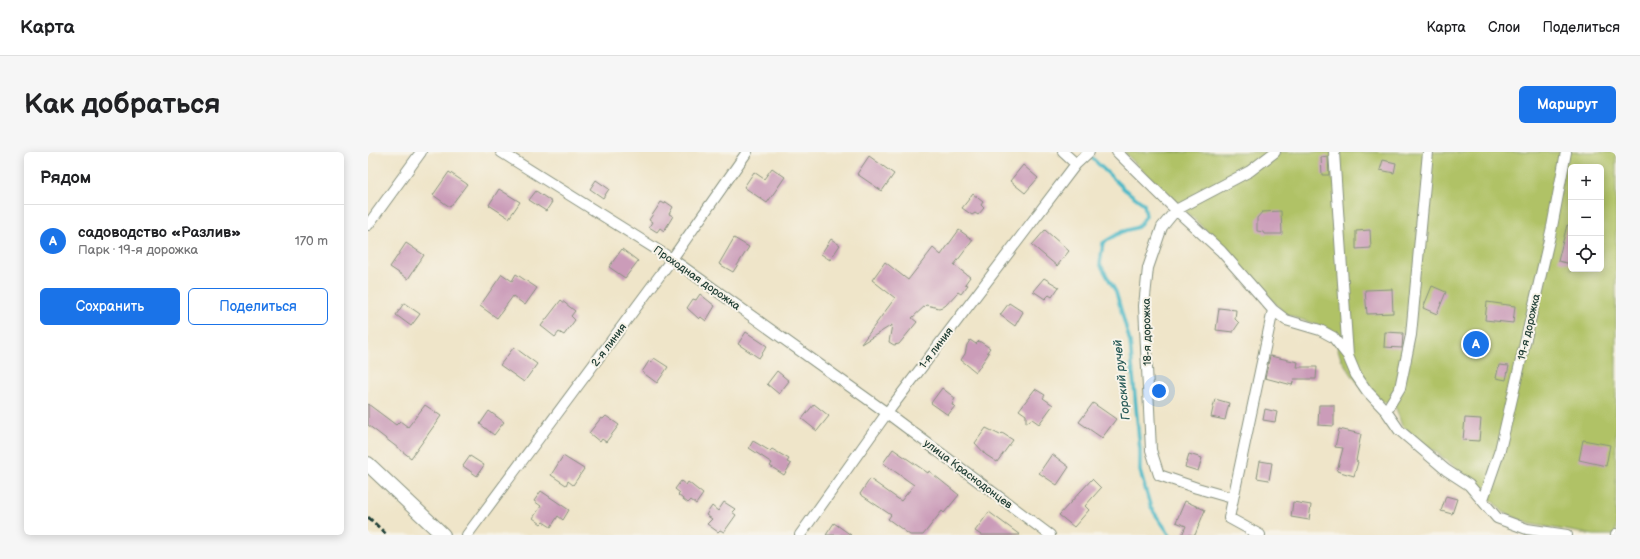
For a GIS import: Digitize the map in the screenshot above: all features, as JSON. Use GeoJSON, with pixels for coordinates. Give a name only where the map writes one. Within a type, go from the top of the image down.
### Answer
{"type":"FeatureCollection","features":[{"type":"Feature","properties":{"kind":"street"},"geometry":{"type":"LineString","coordinates":[[368,225],[421,152]]}},
{"type":"Feature","properties":{"kind":"street","name":"Проходная дорожка"},"geometry":{"type":"LineString","coordinates":[[501,152],[672,259],[887,413]]}},
{"type":"Feature","properties":{"kind":"street","name":"2-я линия"},"geometry":{"type":"LineString","coordinates":[[467,535],[672,259],[747,152]]}},
{"type":"Feature","properties":{"kind":"street"},"geometry":{"type":"LineString","coordinates":[[1063,152],[1083,158]]}},
{"type":"Feature","properties":{"kind":"street"},"geometry":{"type":"LineString","coordinates":[[1117,152],[1176,210],[1221,251],[1274,310],[1286,320],[1320,330],[1333,337],[1348,356],[1356,376],[1399,430],[1446,470],[1469,485],[1497,518],[1527,528],[1567,535]]}},
{"type":"Feature","properties":{"kind":"street","name":"18-я дорожка"},"geometry":{"type":"LineString","coordinates":[[1232,498],[1159,475],[1151,450],[1144,306],[1147,276],[1148,268],[1162,227],[1176,210],[1250,171],[1275,152]]}},
{"type":"Feature","properties":{"kind":"street"},"geometry":{"type":"LineString","coordinates":[[1334,152],[1348,356]]}},
{"type":"Feature","properties":{"kind":"street"},"geometry":{"type":"LineString","coordinates":[[1386,412],[1400,388],[1411,335],[1428,152]]}},
{"type":"Feature","properties":{"kind":"street","name":"19-я дорожка"},"geometry":{"type":"LineString","coordinates":[[1482,499],[1500,450],[1552,227],[1566,152]]}},
{"type":"Feature","properties":{"kind":"street","name":"1-я линия"},"geometry":{"type":"LineString","coordinates":[[800,535],[887,413],[1083,158]]}},
{"type":"Feature","properties":{"kind":"street"},"geometry":{"type":"LineString","coordinates":[[1260,535],[1229,518],[1232,498],[1274,310]]}},
{"type":"Feature","properties":{"kind":"street","name":"улица Краснодонцев"},"geometry":{"type":"LineString","coordinates":[[887,413],[1050,535]]}},
{"type":"Feature","properties":{"kind":"street"},"geometry":{"type":"LineString","coordinates":[[368,464],[443,535]]}},
{"type":"Feature","properties":{"kind":"green space"},"geometry":{"type":"Polygon","coordinates":[[[1124,152],[1616,152],[1616,535],[1594,535],[1530,524],[1503,512],[1472,480],[1402,426],[1396,408],[1363,391],[1341,359],[1332,330],[1285,314],[1219,242],[1158,186],[1124,152]]]}},
{"type":"Feature","properties":{"kind":"building"},"geometry":{"type":"Polygon","coordinates":[[[869,156],[894,174],[882,191],[857,174],[869,156]]]}},
{"type":"Feature","properties":{"kind":"building"},"geometry":{"type":"Polygon","coordinates":[[[1328,156],[1329,175],[1322,175],[1321,157],[1328,156]]]}},
{"type":"Feature","properties":{"kind":"building"},"geometry":{"type":"Polygon","coordinates":[[[1383,160],[1396,163],[1394,173],[1380,170],[1383,160]]]}},
{"type":"Feature","properties":{"kind":"building"},"geometry":{"type":"Polygon","coordinates":[[[1023,165],[1038,178],[1025,193],[1010,181],[1023,165]]]}},
{"type":"Feature","properties":{"kind":"building"},"geometry":{"type":"Polygon","coordinates":[[[772,168],[785,177],[767,203],[744,187],[754,172],[764,179],[772,168]]]}},
{"type":"Feature","properties":{"kind":"building"},"geometry":{"type":"Polygon","coordinates":[[[449,172],[467,184],[450,207],[433,195],[449,172]]]}},
{"type":"Feature","properties":{"kind":"building"},"geometry":{"type":"Polygon","coordinates":[[[596,180],[609,189],[603,198],[590,189],[596,180]]]}},
{"type":"Feature","properties":{"kind":"building"},"geometry":{"type":"Polygon","coordinates":[[[499,189],[520,202],[509,218],[489,205],[499,189]]]}},
{"type":"Feature","properties":{"kind":"building"},"geometry":{"type":"Polygon","coordinates":[[[536,191],[552,202],[546,211],[529,200],[536,191]]]}},
{"type":"Feature","properties":{"kind":"building"},"geometry":{"type":"Polygon","coordinates":[[[973,194],[983,202],[981,205],[984,208],[978,215],[975,213],[972,215],[962,208],[973,194]]]}},
{"type":"Feature","properties":{"kind":"building"},"geometry":{"type":"Polygon","coordinates":[[[661,202],[665,204],[666,202],[673,207],[669,214],[673,216],[664,231],[660,228],[657,232],[649,227],[652,222],[649,220],[661,202]]]}},
{"type":"Feature","properties":{"kind":"building"},"geometry":{"type":"Polygon","coordinates":[[[1281,211],[1282,234],[1264,234],[1263,232],[1257,231],[1257,218],[1262,212],[1281,211]]]}},
{"type":"Feature","properties":{"kind":"building"},"geometry":{"type":"Polygon","coordinates":[[[1567,225],[1568,225],[1568,263],[1558,261],[1567,225]]]}},
{"type":"Feature","properties":{"kind":"building"},"geometry":{"type":"Polygon","coordinates":[[[959,230],[973,240],[954,265],[970,277],[965,284],[968,285],[961,294],[958,292],[945,306],[939,308],[926,305],[912,318],[917,322],[899,344],[894,345],[889,342],[892,325],[861,344],[895,298],[872,280],[885,262],[908,280],[933,248],[941,255],[959,230]]]}},
{"type":"Feature","properties":{"kind":"building"},"geometry":{"type":"Polygon","coordinates":[[[1045,230],[1069,251],[1057,266],[1032,245],[1045,230]]]}},
{"type":"Feature","properties":{"kind":"building"},"geometry":{"type":"Polygon","coordinates":[[[1370,230],[1371,248],[1356,249],[1356,231],[1370,230]]]}},
{"type":"Feature","properties":{"kind":"building"},"geometry":{"type":"Polygon","coordinates":[[[734,238],[749,247],[733,272],[719,264],[734,238]]]}},
{"type":"Feature","properties":{"kind":"building"},"geometry":{"type":"Polygon","coordinates":[[[831,239],[840,245],[830,260],[821,254],[831,239]]]}},
{"type":"Feature","properties":{"kind":"building"},"geometry":{"type":"Polygon","coordinates":[[[406,243],[424,255],[408,279],[390,267],[406,243]]]}},
{"type":"Feature","properties":{"kind":"building"},"geometry":{"type":"Polygon","coordinates":[[[622,249],[638,261],[625,278],[609,267],[622,249]]]}},
{"type":"Feature","properties":{"kind":"building"},"geometry":{"type":"Polygon","coordinates":[[[502,274],[512,281],[516,274],[537,288],[525,305],[513,296],[497,318],[480,306],[502,274]]]}},
{"type":"Feature","properties":{"kind":"building"},"geometry":{"type":"Polygon","coordinates":[[[1044,278],[1059,287],[1052,297],[1049,295],[1045,299],[1033,291],[1044,278]]]}},
{"type":"Feature","properties":{"kind":"building"},"geometry":{"type":"Polygon","coordinates":[[[1432,286],[1446,292],[1437,314],[1423,308],[1432,286]]]}},
{"type":"Feature","properties":{"kind":"building"},"geometry":{"type":"Polygon","coordinates":[[[1392,289],[1393,313],[1367,314],[1365,290],[1392,289]]]}},
{"type":"Feature","properties":{"kind":"building"},"geometry":{"type":"Polygon","coordinates":[[[700,294],[715,306],[706,321],[701,317],[699,319],[687,308],[693,299],[696,300],[700,294]]]}},
{"type":"Feature","properties":{"kind":"building"},"geometry":{"type":"Polygon","coordinates":[[[561,300],[575,311],[571,316],[575,320],[564,335],[559,332],[555,337],[541,326],[561,300]]]}},
{"type":"Feature","properties":{"kind":"building"},"geometry":{"type":"Polygon","coordinates":[[[1487,302],[1515,306],[1513,323],[1485,320],[1487,302]]]}},
{"type":"Feature","properties":{"kind":"building"},"geometry":{"type":"Polygon","coordinates":[[[404,303],[420,314],[411,326],[396,315],[404,303]]]}},
{"type":"Feature","properties":{"kind":"building"},"geometry":{"type":"Polygon","coordinates":[[[1009,303],[1023,312],[1015,326],[1000,315],[1009,303]]]}},
{"type":"Feature","properties":{"kind":"building"},"geometry":{"type":"Polygon","coordinates":[[[1219,308],[1236,310],[1235,319],[1239,323],[1233,332],[1216,330],[1219,308]]]}},
{"type":"Feature","properties":{"kind":"building"},"geometry":{"type":"Polygon","coordinates":[[[746,332],[767,346],[759,358],[738,344],[746,332]]]}},
{"type":"Feature","properties":{"kind":"building"},"geometry":{"type":"Polygon","coordinates":[[[1385,332],[1403,333],[1402,348],[1384,347],[1385,332]]]}},
{"type":"Feature","properties":{"kind":"building"},"geometry":{"type":"Polygon","coordinates":[[[970,340],[976,344],[979,341],[990,348],[987,352],[989,353],[976,372],[961,360],[970,340]]]}},
{"type":"Feature","properties":{"kind":"building"},"geometry":{"type":"Polygon","coordinates":[[[514,347],[537,364],[524,382],[500,365],[514,347]]]}},
{"type":"Feature","properties":{"kind":"building"},"geometry":{"type":"Polygon","coordinates":[[[1270,356],[1298,362],[1297,367],[1317,367],[1316,379],[1294,379],[1292,385],[1265,378],[1270,356]]]}},
{"type":"Feature","properties":{"kind":"building"},"geometry":{"type":"Polygon","coordinates":[[[654,358],[668,367],[657,383],[642,372],[649,361],[651,363],[654,358]]]}},
{"type":"Feature","properties":{"kind":"building"},"geometry":{"type":"Polygon","coordinates":[[[1499,365],[1509,366],[1506,380],[1496,378],[1499,365]]]}},
{"type":"Feature","properties":{"kind":"building"},"geometry":{"type":"Polygon","coordinates":[[[777,371],[789,381],[779,394],[767,384],[777,371]]]}},
{"type":"Feature","properties":{"kind":"building"},"geometry":{"type":"Polygon","coordinates":[[[942,388],[955,398],[952,405],[955,406],[948,415],[931,403],[942,388]]]}},
{"type":"Feature","properties":{"kind":"building"},"geometry":{"type":"Polygon","coordinates":[[[1035,389],[1045,395],[1043,398],[1053,405],[1039,424],[1032,419],[1026,423],[1026,415],[1019,410],[1035,389]]]}},
{"type":"Feature","properties":{"kind":"building"},"geometry":{"type":"Polygon","coordinates":[[[1215,399],[1229,403],[1225,420],[1211,417],[1215,399]]]}},
{"type":"Feature","properties":{"kind":"building"},"geometry":{"type":"Polygon","coordinates":[[[1093,403],[1116,419],[1102,438],[1079,422],[1093,403]]]}},
{"type":"Feature","properties":{"kind":"building"},"geometry":{"type":"Polygon","coordinates":[[[368,404],[396,425],[400,421],[408,427],[425,405],[441,416],[411,458],[368,425],[368,404]]]}},
{"type":"Feature","properties":{"kind":"building"},"geometry":{"type":"Polygon","coordinates":[[[814,404],[829,416],[817,431],[802,419],[814,404]]]}},
{"type":"Feature","properties":{"kind":"building"},"geometry":{"type":"Polygon","coordinates":[[[1319,405],[1334,405],[1334,426],[1318,425],[1319,405]]]}},
{"type":"Feature","properties":{"kind":"building"},"geometry":{"type":"Polygon","coordinates":[[[1265,409],[1277,412],[1275,422],[1263,420],[1265,409]]]}},
{"type":"Feature","properties":{"kind":"building"},"geometry":{"type":"Polygon","coordinates":[[[489,411],[504,422],[494,435],[480,424],[489,411]]]}},
{"type":"Feature","properties":{"kind":"building"},"geometry":{"type":"Polygon","coordinates":[[[606,416],[619,425],[606,442],[602,439],[600,442],[589,433],[601,418],[603,419],[606,416]]]}},
{"type":"Feature","properties":{"kind":"building"},"geometry":{"type":"Polygon","coordinates":[[[1465,418],[1481,419],[1479,441],[1463,440],[1465,418]]]}},
{"type":"Feature","properties":{"kind":"building"},"geometry":{"type":"Polygon","coordinates":[[[986,428],[1000,435],[1002,433],[1013,440],[997,462],[986,455],[975,443],[986,428]]]}},
{"type":"Feature","properties":{"kind":"building"},"geometry":{"type":"Polygon","coordinates":[[[1339,429],[1361,434],[1356,461],[1358,462],[1354,476],[1337,471],[1343,448],[1335,447],[1339,429]]]}},
{"type":"Feature","properties":{"kind":"building"},"geometry":{"type":"Polygon","coordinates":[[[1583,440],[1610,445],[1606,466],[1579,460],[1583,440]]]}},
{"type":"Feature","properties":{"kind":"building"},"geometry":{"type":"Polygon","coordinates":[[[753,441],[770,451],[772,449],[789,459],[787,462],[791,464],[784,475],[770,466],[772,463],[749,448],[753,441]]]}},
{"type":"Feature","properties":{"kind":"building"},"geometry":{"type":"Polygon","coordinates":[[[893,449],[928,473],[929,471],[959,495],[944,513],[942,511],[923,535],[910,535],[888,519],[891,515],[860,494],[870,479],[901,501],[914,485],[883,463],[893,449]]]}},
{"type":"Feature","properties":{"kind":"building"},"geometry":{"type":"Polygon","coordinates":[[[1052,454],[1069,467],[1057,485],[1039,473],[1052,454]]]}},
{"type":"Feature","properties":{"kind":"building"},"geometry":{"type":"Polygon","coordinates":[[[1189,454],[1202,458],[1198,471],[1185,467],[1189,454]]]}},
{"type":"Feature","properties":{"kind":"building"},"geometry":{"type":"Polygon","coordinates":[[[470,456],[484,465],[477,476],[463,466],[470,456]]]}},
{"type":"Feature","properties":{"kind":"building"},"geometry":{"type":"Polygon","coordinates":[[[563,456],[584,469],[573,485],[568,481],[566,485],[551,475],[563,456]]]}},
{"type":"Feature","properties":{"kind":"building"},"geometry":{"type":"Polygon","coordinates":[[[1260,461],[1272,463],[1269,480],[1257,478],[1260,461]]]}},
{"type":"Feature","properties":{"kind":"building"},"geometry":{"type":"Polygon","coordinates":[[[1092,479],[1101,488],[1085,506],[1089,510],[1074,527],[1059,515],[1092,479]]]}},
{"type":"Feature","properties":{"kind":"building"},"geometry":{"type":"Polygon","coordinates":[[[681,481],[686,485],[688,482],[703,494],[696,504],[691,500],[688,503],[678,495],[680,493],[675,489],[681,481]]]}},
{"type":"Feature","properties":{"kind":"building"},"geometry":{"type":"Polygon","coordinates":[[[541,491],[569,510],[563,520],[558,516],[551,527],[543,522],[541,524],[533,518],[541,506],[534,501],[541,491]]]}},
{"type":"Feature","properties":{"kind":"building"},"geometry":{"type":"Polygon","coordinates":[[[1446,496],[1457,499],[1452,514],[1441,511],[1446,496]]]}},
{"type":"Feature","properties":{"kind":"building"},"geometry":{"type":"Polygon","coordinates":[[[1185,501],[1205,510],[1195,535],[1182,535],[1186,526],[1176,522],[1185,501]]]}},
{"type":"Feature","properties":{"kind":"building"},"geometry":{"type":"Polygon","coordinates":[[[724,502],[735,509],[732,512],[736,515],[724,532],[720,530],[718,532],[707,524],[712,519],[706,515],[712,506],[718,511],[724,502]]]}},
{"type":"Feature","properties":{"kind":"building"},"geometry":{"type":"Polygon","coordinates":[[[1293,502],[1311,505],[1309,520],[1291,517],[1293,502]]]}},
{"type":"Feature","properties":{"kind":"building"},"geometry":{"type":"Polygon","coordinates":[[[989,512],[1020,535],[981,535],[975,531],[989,512]]]}},
{"type":"Feature","properties":{"kind":"building"},"geometry":{"type":"Polygon","coordinates":[[[834,523],[851,535],[826,535],[834,523]]]}},
{"type":"Feature","properties":{"kind":"waterway","name":"Горский ручей"},"geometry":{"type":"LineString","coordinates":[[1089,155],[1124,189],[1144,204],[1146,216],[1138,227],[1121,232],[1103,243],[1100,264],[1116,292],[1130,342],[1140,451],[1140,471],[1151,508],[1170,535]]}},
{"type":"Feature","properties":{"kind":"railway"},"geometry":{"type":"LineString","coordinates":[[368,517],[387,535]]}},
{"type":"Feature","properties":{"kind":"place","name":"садоводство «Разлив»"},"geometry":{"type":"Point","coordinates":[1476,344]}}]}
